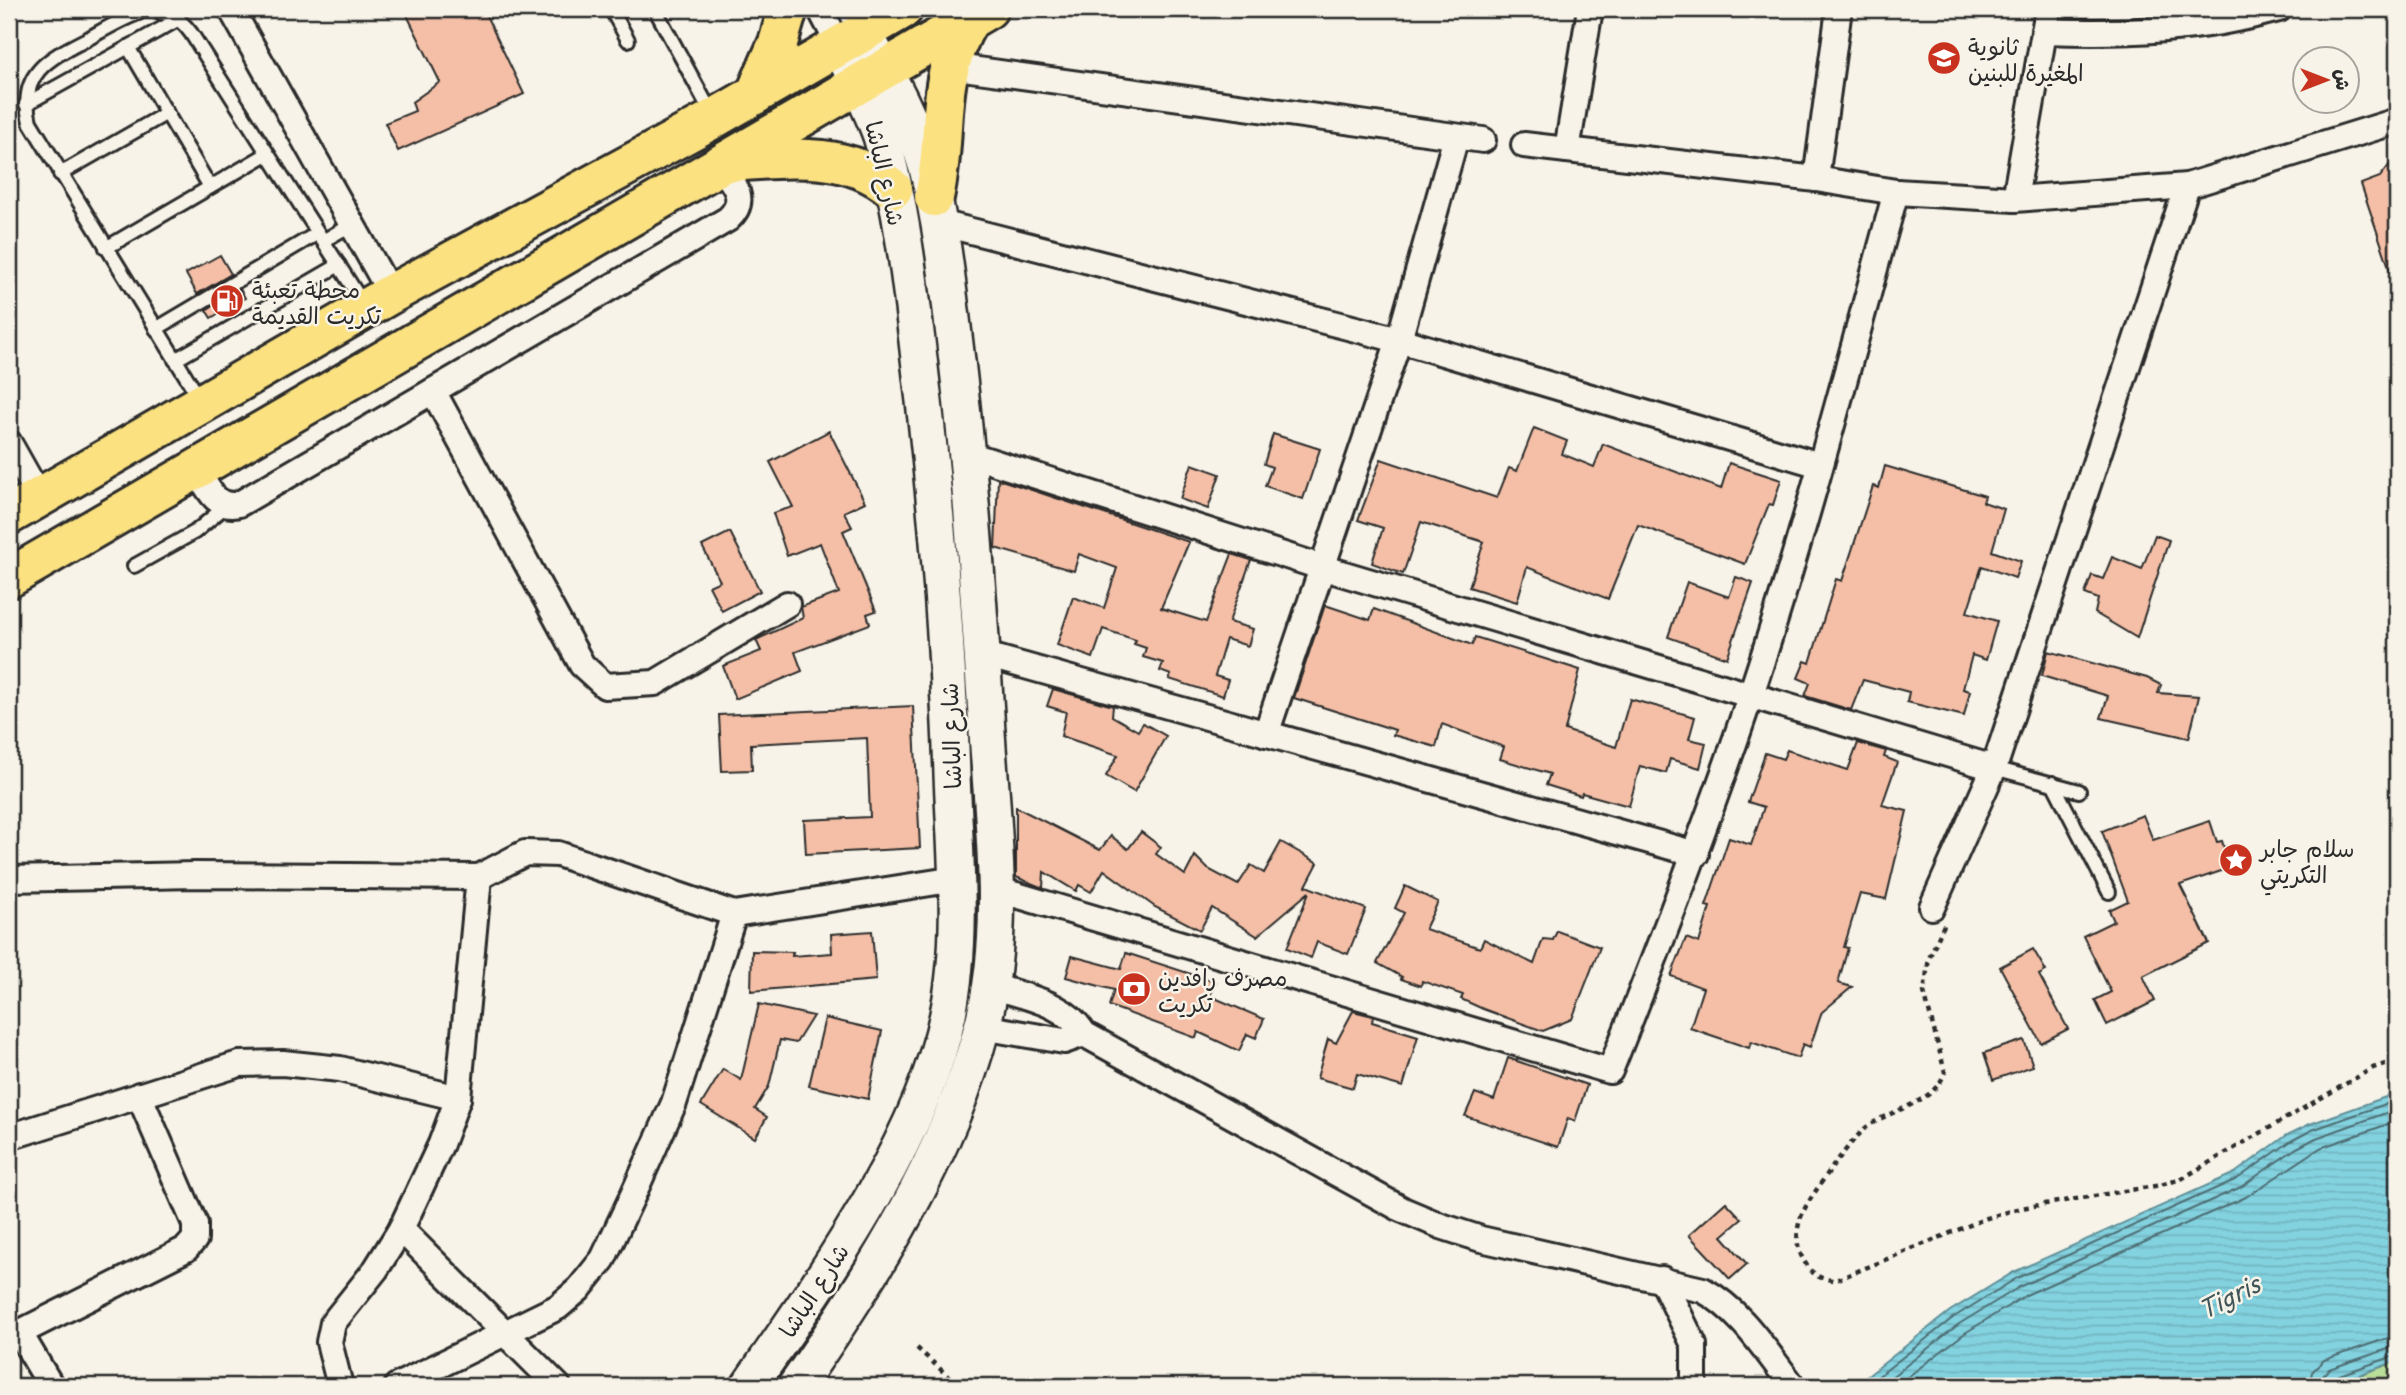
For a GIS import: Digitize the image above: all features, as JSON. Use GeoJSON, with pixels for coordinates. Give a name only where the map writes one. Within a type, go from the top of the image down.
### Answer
{"type":"FeatureCollection","features":[{"type":"Feature","properties":{"kind":"main road"},"geometry":{"type":"LineString","coordinates":[[755,95],[778,43],[788,9]]}},
{"type":"Feature","properties":{"kind":"main road"},"geometry":{"type":"LineString","coordinates":[[24,507],[378,301],[755,95],[851,29],[903,9]]}},
{"type":"Feature","properties":{"kind":"main road"},"geometry":{"type":"LineString","coordinates":[[937,210],[942,153],[942,98],[949,65],[979,14]]}},
{"type":"Feature","properties":{"kind":"main road"},"geometry":{"type":"LineString","coordinates":[[9,578],[979,14]]}},
{"type":"Feature","properties":{"kind":"main road"},"geometry":{"type":"LineString","coordinates":[[796,1386],[838,1326],[906,1209],[959,1098],[992,986],[996,889],[968,454],[937,210],[914,131],[870,75],[851,29]]}},
{"type":"Feature","properties":{"kind":"main road","name":"شارع الباشا"},"geometry":{"type":"LineString","coordinates":[[749,1386],[863,1214],[901,1143],[948,1015],[953,977],[956,880],[941,567],[921,377],[893,189],[870,75]]}},
{"type":"Feature","properties":{"kind":"main road"},"geometry":{"type":"LineString","coordinates":[[722,164],[832,160],[865,169],[893,189]]}},
{"type":"Feature","properties":{"kind":"street"},"geometry":{"type":"LineString","coordinates":[[231,9],[352,224],[378,301]]}},
{"type":"Feature","properties":{"kind":"street"},"geometry":{"type":"LineString","coordinates":[[820,9],[851,29]]}},
{"type":"Feature","properties":{"kind":"street"},"geometry":{"type":"LineString","coordinates":[[1567,150],[1590,9]]}},
{"type":"Feature","properties":{"kind":"street"},"geometry":{"type":"LineString","coordinates":[[1816,179],[1839,9]]}},
{"type":"Feature","properties":{"kind":"street"},"geometry":{"type":"LineString","coordinates":[[2015,199],[2046,20],[2129,34],[2234,21],[2279,9]]}},
{"type":"Feature","properties":{"kind":"street"},"geometry":{"type":"LineString","coordinates":[[949,65],[1483,140]]}},
{"type":"Feature","properties":{"kind":"street"},"geometry":{"type":"LineString","coordinates":[[1524,145],[1816,179],[1896,192],[2015,199],[2187,186],[2397,121]]}},
{"type":"Feature","properties":{"kind":"street"},"geometry":{"type":"LineString","coordinates":[[1266,734],[1399,340],[1456,137]]}},
{"type":"Feature","properties":{"kind":"street"},"geometry":{"type":"LineString","coordinates":[[197,470],[216,500],[227,505],[239,504],[433,391],[728,219],[737,209],[740,197],[736,185],[722,164]]}},
{"type":"Feature","properties":{"kind":"street"},"geometry":{"type":"LineString","coordinates":[[1939,913],[1994,768],[2187,186]]}},
{"type":"Feature","properties":{"kind":"street"},"geometry":{"type":"LineString","coordinates":[[996,889],[1610,1071],[1696,854],[1750,697],[1820,465],[1896,192]]}},
{"type":"Feature","properties":{"kind":"street"},"geometry":{"type":"LineString","coordinates":[[937,210],[1399,340],[1820,465]]}},
{"type":"Feature","properties":{"kind":"street"},"geometry":{"type":"LineString","coordinates":[[433,391],[582,665],[604,686],[655,683],[786,604]]}},
{"type":"Feature","properties":{"kind":"street"},"geometry":{"type":"LineString","coordinates":[[9,443],[24,507]]}},
{"type":"Feature","properties":{"kind":"street"},"geometry":{"type":"LineString","coordinates":[[968,454],[1321,567],[1994,768]]}},
{"type":"Feature","properties":{"kind":"street"},"geometry":{"type":"LineString","coordinates":[[982,654],[1696,854]]}},
{"type":"Feature","properties":{"kind":"street"},"geometry":{"type":"LineString","coordinates":[[9,879],[195,875],[479,877],[525,853],[537,851],[558,854],[734,914],[956,880]]}},
{"type":"Feature","properties":{"kind":"street"},"geometry":{"type":"LineString","coordinates":[[340,1386],[329,1342],[333,1322],[376,1269],[401,1229],[441,1144],[458,1098],[479,877]]}},
{"type":"Feature","properties":{"kind":"street"},"geometry":{"type":"LineString","coordinates":[[413,1383],[558,1307],[579,1289],[603,1259],[674,1103],[734,914]]}},
{"type":"Feature","properties":{"kind":"street"},"geometry":{"type":"LineString","coordinates":[[992,986],[1061,1009],[1078,1024],[1084,1034],[1403,1210],[1481,1239],[1684,1284],[1716,1297],[1746,1326],[1793,1386]]}},
{"type":"Feature","properties":{"kind":"street"},"geometry":{"type":"LineString","coordinates":[[982,1027],[1064,1041],[1084,1034]]}},
{"type":"Feature","properties":{"kind":"street"},"geometry":{"type":"LineString","coordinates":[[9,1137],[239,1065],[283,1063],[340,1069],[458,1098]]}},
{"type":"Feature","properties":{"kind":"street"},"geometry":{"type":"LineString","coordinates":[[51,1386],[14,1335],[186,1249],[195,1239],[195,1224],[139,1095]]}},
{"type":"Feature","properties":{"kind":"street"},"geometry":{"type":"LineString","coordinates":[[401,1229],[558,1386]]}},
{"type":"Feature","properties":{"kind":"street"},"geometry":{"type":"LineString","coordinates":[[1662,1279],[1693,1345],[1694,1386]]}},
{"type":"Feature","properties":{"kind":"lane"},"geometry":{"type":"LineString","coordinates":[[611,9],[628,40]]}},
{"type":"Feature","properties":{"kind":"lane"},"geometry":{"type":"LineString","coordinates":[[655,9],[715,118]]}},
{"type":"Feature","properties":{"kind":"lane"},"geometry":{"type":"LineString","coordinates":[[202,404],[33,131],[26,104],[34,76],[55,56],[144,11],[156,11],[178,19],[191,33],[339,265],[378,301]]}},
{"type":"Feature","properties":{"kind":"lane"},"geometry":{"type":"LineString","coordinates":[[26,104],[178,19]]}},
{"type":"Feature","properties":{"kind":"lane"},"geometry":{"type":"LineString","coordinates":[[128,47],[210,187]]}},
{"type":"Feature","properties":{"kind":"lane"},"geometry":{"type":"LineString","coordinates":[[60,174],[167,113]]}},
{"type":"Feature","properties":{"kind":"lane"},"geometry":{"type":"LineString","coordinates":[[106,248],[267,153]]}},
{"type":"Feature","properties":{"kind":"lane"},"geometry":{"type":"LineString","coordinates":[[156,329],[321,237],[352,224]]}},
{"type":"Feature","properties":{"kind":"lane"},"geometry":{"type":"LineString","coordinates":[[176,360],[339,265]]}},
{"type":"Feature","properties":{"kind":"lane"},"geometry":{"type":"LineString","coordinates":[[134,566],[195,532],[227,505]]}},
{"type":"Feature","properties":{"kind":"lane"},"geometry":{"type":"LineString","coordinates":[[1994,768],[2078,790]]}},
{"type":"Feature","properties":{"kind":"lane"},"geometry":{"type":"LineString","coordinates":[[2053,783],[2109,892]]}},
{"type":"Feature","properties":{"kind":"path"},"geometry":{"type":"LineString","coordinates":[[1939,913],[1942,934],[1929,958],[1924,992],[1945,1072],[1937,1090],[1883,1117],[1855,1139],[1802,1212],[1797,1241],[1805,1262],[1817,1278],[1836,1280],[1987,1218],[2021,1208],[2161,1185],[2181,1179],[2362,1075],[2397,1060]]}},
{"type":"Feature","properties":{"kind":"path"},"geometry":{"type":"LineString","coordinates":[[917,1348],[959,1386]]}},
{"type":"Feature","properties":{"kind":"green space"},"geometry":{"type":"Polygon","coordinates":[[[2397,1361],[2397,1386],[2329,1386],[2397,1361]]]}},
{"type":"Feature","properties":{"kind":"water","name":"Tigris"},"geometry":{"type":"Polygon","coordinates":[[[2397,1093],[2397,1361],[2329,1386],[1855,1386],[1950,1311],[2014,1272],[2235,1173],[2287,1135],[2310,1124],[2397,1093]]]}},
{"type":"Feature","properties":{"kind":"building"},"geometry":{"type":"Polygon","coordinates":[[[404,9],[483,9],[524,94],[398,151],[385,123],[415,111],[412,102],[440,82],[404,9]]]}},
{"type":"Feature","properties":{"kind":"building"},"geometry":{"type":"Polygon","coordinates":[[[2397,155],[2397,281],[2394,282],[2361,184],[2380,177],[2397,155]]]}},
{"type":"Feature","properties":{"kind":"building"},"geometry":{"type":"Polygon","coordinates":[[[220,255],[231,274],[197,294],[186,274],[220,255]]]}},
{"type":"Feature","properties":{"kind":"building"},"geometry":{"type":"Polygon","coordinates":[[[240,289],[245,298],[211,318],[206,310],[240,289]]]}},
{"type":"Feature","properties":{"kind":"building"},"geometry":{"type":"Polygon","coordinates":[[[1534,428],[1567,441],[1562,454],[1594,467],[1603,444],[1721,489],[1729,463],[1781,480],[1773,505],[1769,504],[1745,564],[1638,525],[1608,599],[1527,567],[1517,602],[1469,587],[1484,542],[1421,522],[1403,574],[1372,563],[1383,528],[1358,520],[1381,459],[1497,498],[1509,468],[1517,471],[1534,428]]]}},
{"type":"Feature","properties":{"kind":"building"},"geometry":{"type":"Polygon","coordinates":[[[829,431],[865,502],[844,512],[852,527],[843,531],[876,611],[867,614],[870,624],[795,652],[802,671],[735,699],[723,666],[761,651],[756,640],[803,618],[801,607],[839,593],[820,543],[787,556],[773,513],[793,507],[770,462],[829,431]]]}},
{"type":"Feature","properties":{"kind":"building"},"geometry":{"type":"Polygon","coordinates":[[[1273,434],[1320,449],[1303,499],[1265,486],[1272,467],[1264,464],[1273,434]]]}},
{"type":"Feature","properties":{"kind":"building"},"geometry":{"type":"Polygon","coordinates":[[[1192,464],[1220,474],[1208,509],[1180,499],[1192,464]]]}},
{"type":"Feature","properties":{"kind":"building"},"geometry":{"type":"Polygon","coordinates":[[[1885,466],[1985,496],[1983,502],[2004,509],[1992,551],[2021,561],[2015,578],[1982,566],[1967,612],[1997,621],[1986,660],[1972,655],[1963,689],[1970,691],[1964,716],[1907,702],[1909,692],[1863,680],[1851,710],[1805,696],[1810,683],[1798,678],[1805,661],[1810,663],[1836,579],[1842,581],[1873,486],[1879,488],[1885,466]]]}},
{"type":"Feature","properties":{"kind":"building"},"geometry":{"type":"Polygon","coordinates":[[[998,479],[1189,542],[1161,608],[1206,622],[1232,554],[1251,560],[1229,622],[1253,629],[1248,646],[1226,639],[1215,676],[1228,680],[1223,696],[1169,679],[1171,675],[1160,671],[1163,663],[1143,657],[1146,648],[1134,644],[1136,640],[1103,629],[1093,658],[1057,645],[1073,597],[1104,608],[1117,568],[1079,554],[1074,571],[995,548],[998,479]]]}},
{"type":"Feature","properties":{"kind":"building"},"geometry":{"type":"Polygon","coordinates":[[[730,532],[760,591],[722,611],[709,586],[720,581],[702,546],[730,532]]]}},
{"type":"Feature","properties":{"kind":"building"},"geometry":{"type":"Polygon","coordinates":[[[2155,535],[2169,540],[2137,638],[2095,613],[2098,599],[2085,594],[2092,575],[2103,579],[2112,557],[2142,569],[2155,535]]]}},
{"type":"Feature","properties":{"kind":"building"},"geometry":{"type":"Polygon","coordinates":[[[1736,577],[1753,583],[1727,658],[1668,637],[1687,582],[1729,597],[1736,577]]]}},
{"type":"Feature","properties":{"kind":"building"},"geometry":{"type":"Polygon","coordinates":[[[1325,605],[1370,620],[1374,609],[1472,645],[1475,637],[1580,670],[1565,730],[1616,747],[1630,699],[1695,717],[1689,739],[1706,743],[1700,768],[1670,759],[1666,773],[1640,766],[1629,806],[1546,785],[1550,774],[1500,759],[1504,747],[1442,724],[1436,747],[1393,735],[1395,730],[1294,698],[1325,605]]]}},
{"type":"Feature","properties":{"kind":"building"},"geometry":{"type":"Polygon","coordinates":[[[2048,651],[2147,678],[2161,685],[2158,693],[2199,696],[2189,738],[2101,718],[2108,696],[2042,676],[2048,651]]]}},
{"type":"Feature","properties":{"kind":"building"},"geometry":{"type":"Polygon","coordinates":[[[1053,689],[1113,706],[1112,716],[1138,731],[1143,723],[1166,736],[1134,792],[1106,776],[1118,755],[1061,736],[1066,712],[1047,706],[1053,689]]]}},
{"type":"Feature","properties":{"kind":"building"},"geometry":{"type":"Polygon","coordinates":[[[913,706],[920,848],[806,854],[804,820],[870,817],[867,738],[751,744],[752,770],[722,771],[719,715],[913,706]]]}},
{"type":"Feature","properties":{"kind":"building"},"geometry":{"type":"Polygon","coordinates":[[[1858,743],[1886,751],[1884,757],[1897,762],[1882,805],[1907,811],[1886,899],[1860,894],[1844,947],[1848,948],[1838,983],[1852,987],[1822,1012],[1810,1047],[1803,1044],[1798,1058],[1751,1042],[1749,1048],[1690,1028],[1703,988],[1671,976],[1686,938],[1699,943],[1710,907],[1706,906],[1729,838],[1751,845],[1764,807],[1748,802],[1765,753],[1783,759],[1787,750],[1848,770],[1858,743]]]}},
{"type":"Feature","properties":{"kind":"building"},"geometry":{"type":"Polygon","coordinates":[[[1016,807],[1100,850],[1111,836],[1128,849],[1141,832],[1161,847],[1156,854],[1185,875],[1195,856],[1208,869],[1238,885],[1251,865],[1264,873],[1281,842],[1318,863],[1306,886],[1366,909],[1348,954],[1317,942],[1311,958],[1287,948],[1309,892],[1257,936],[1212,908],[1200,930],[1155,907],[1104,870],[1091,892],[1079,885],[1076,891],[1044,872],[1043,888],[1016,877],[1016,807]]]}},
{"type":"Feature","properties":{"kind":"building"},"geometry":{"type":"Polygon","coordinates":[[[2143,815],[2153,840],[2210,821],[2217,842],[2222,841],[2230,868],[2180,885],[2209,943],[2143,976],[2155,1001],[2107,1025],[2095,1000],[2111,992],[2083,936],[2114,921],[2109,910],[2128,901],[2102,831],[2143,815]]]}},
{"type":"Feature","properties":{"kind":"building"},"geometry":{"type":"Polygon","coordinates":[[[1405,886],[1438,902],[1425,929],[1480,948],[1484,939],[1534,964],[1543,939],[1553,940],[1557,931],[1600,947],[1572,1019],[1543,1031],[1483,1009],[1461,999],[1463,995],[1422,981],[1421,986],[1401,979],[1402,977],[1377,963],[1404,913],[1395,908],[1405,886]]]}},
{"type":"Feature","properties":{"kind":"building"},"geometry":{"type":"Polygon","coordinates":[[[872,931],[876,980],[751,991],[752,951],[793,952],[792,956],[832,953],[831,934],[872,931]]]}},
{"type":"Feature","properties":{"kind":"building"},"geometry":{"type":"Polygon","coordinates":[[[2033,949],[2046,971],[2039,975],[2068,1029],[2041,1043],[2000,967],[2033,949]]]}},
{"type":"Feature","properties":{"kind":"building"},"geometry":{"type":"Polygon","coordinates":[[[1126,953],[1216,982],[1210,996],[1264,1019],[1256,1038],[1247,1034],[1239,1051],[1198,1032],[1196,1038],[1109,1006],[1114,990],[1066,977],[1072,956],[1121,969],[1126,953]]]}},
{"type":"Feature","properties":{"kind":"building"},"geometry":{"type":"Polygon","coordinates":[[[759,1004],[813,1016],[796,1043],[780,1040],[769,1086],[755,1109],[767,1117],[755,1138],[701,1105],[723,1069],[741,1080],[759,1004]]]}},
{"type":"Feature","properties":{"kind":"building"},"geometry":{"type":"Polygon","coordinates":[[[1353,1011],[1373,1016],[1372,1022],[1418,1036],[1403,1087],[1357,1074],[1353,1088],[1317,1078],[1328,1039],[1336,1043],[1353,1011]]]}},
{"type":"Feature","properties":{"kind":"building"},"geometry":{"type":"Polygon","coordinates":[[[825,1018],[882,1031],[868,1099],[809,1086],[825,1018]]]}},
{"type":"Feature","properties":{"kind":"building"},"geometry":{"type":"Polygon","coordinates":[[[2024,1040],[2033,1066],[1993,1080],[1984,1053],[2024,1040]]]}},
{"type":"Feature","properties":{"kind":"building"},"geometry":{"type":"Polygon","coordinates":[[[1508,1058],[1587,1085],[1575,1121],[1568,1118],[1558,1147],[1465,1116],[1475,1093],[1494,1100],[1508,1058]]]}},
{"type":"Feature","properties":{"kind":"building"},"geometry":{"type":"Polygon","coordinates":[[[1726,1202],[1742,1219],[1722,1236],[1747,1264],[1730,1279],[1689,1235],[1726,1202]]]}},
{"type":"Feature","properties":{"kind":"place","name":"ثانوية المغيرة للبنين"},"geometry":{"type":"Point","coordinates":[1944,58]}},
{"type":"Feature","properties":{"kind":"place","name":"محطة تعبئة تكريت القديمة"},"geometry":{"type":"Point","coordinates":[227,301]}},
{"type":"Feature","properties":{"kind":"place","name":"سلام جابر التكريتي"},"geometry":{"type":"Point","coordinates":[2236,860]}},
{"type":"Feature","properties":{"kind":"place","name":"مصرف رافدين تكريت"},"geometry":{"type":"Point","coordinates":[1134,989]}}]}
